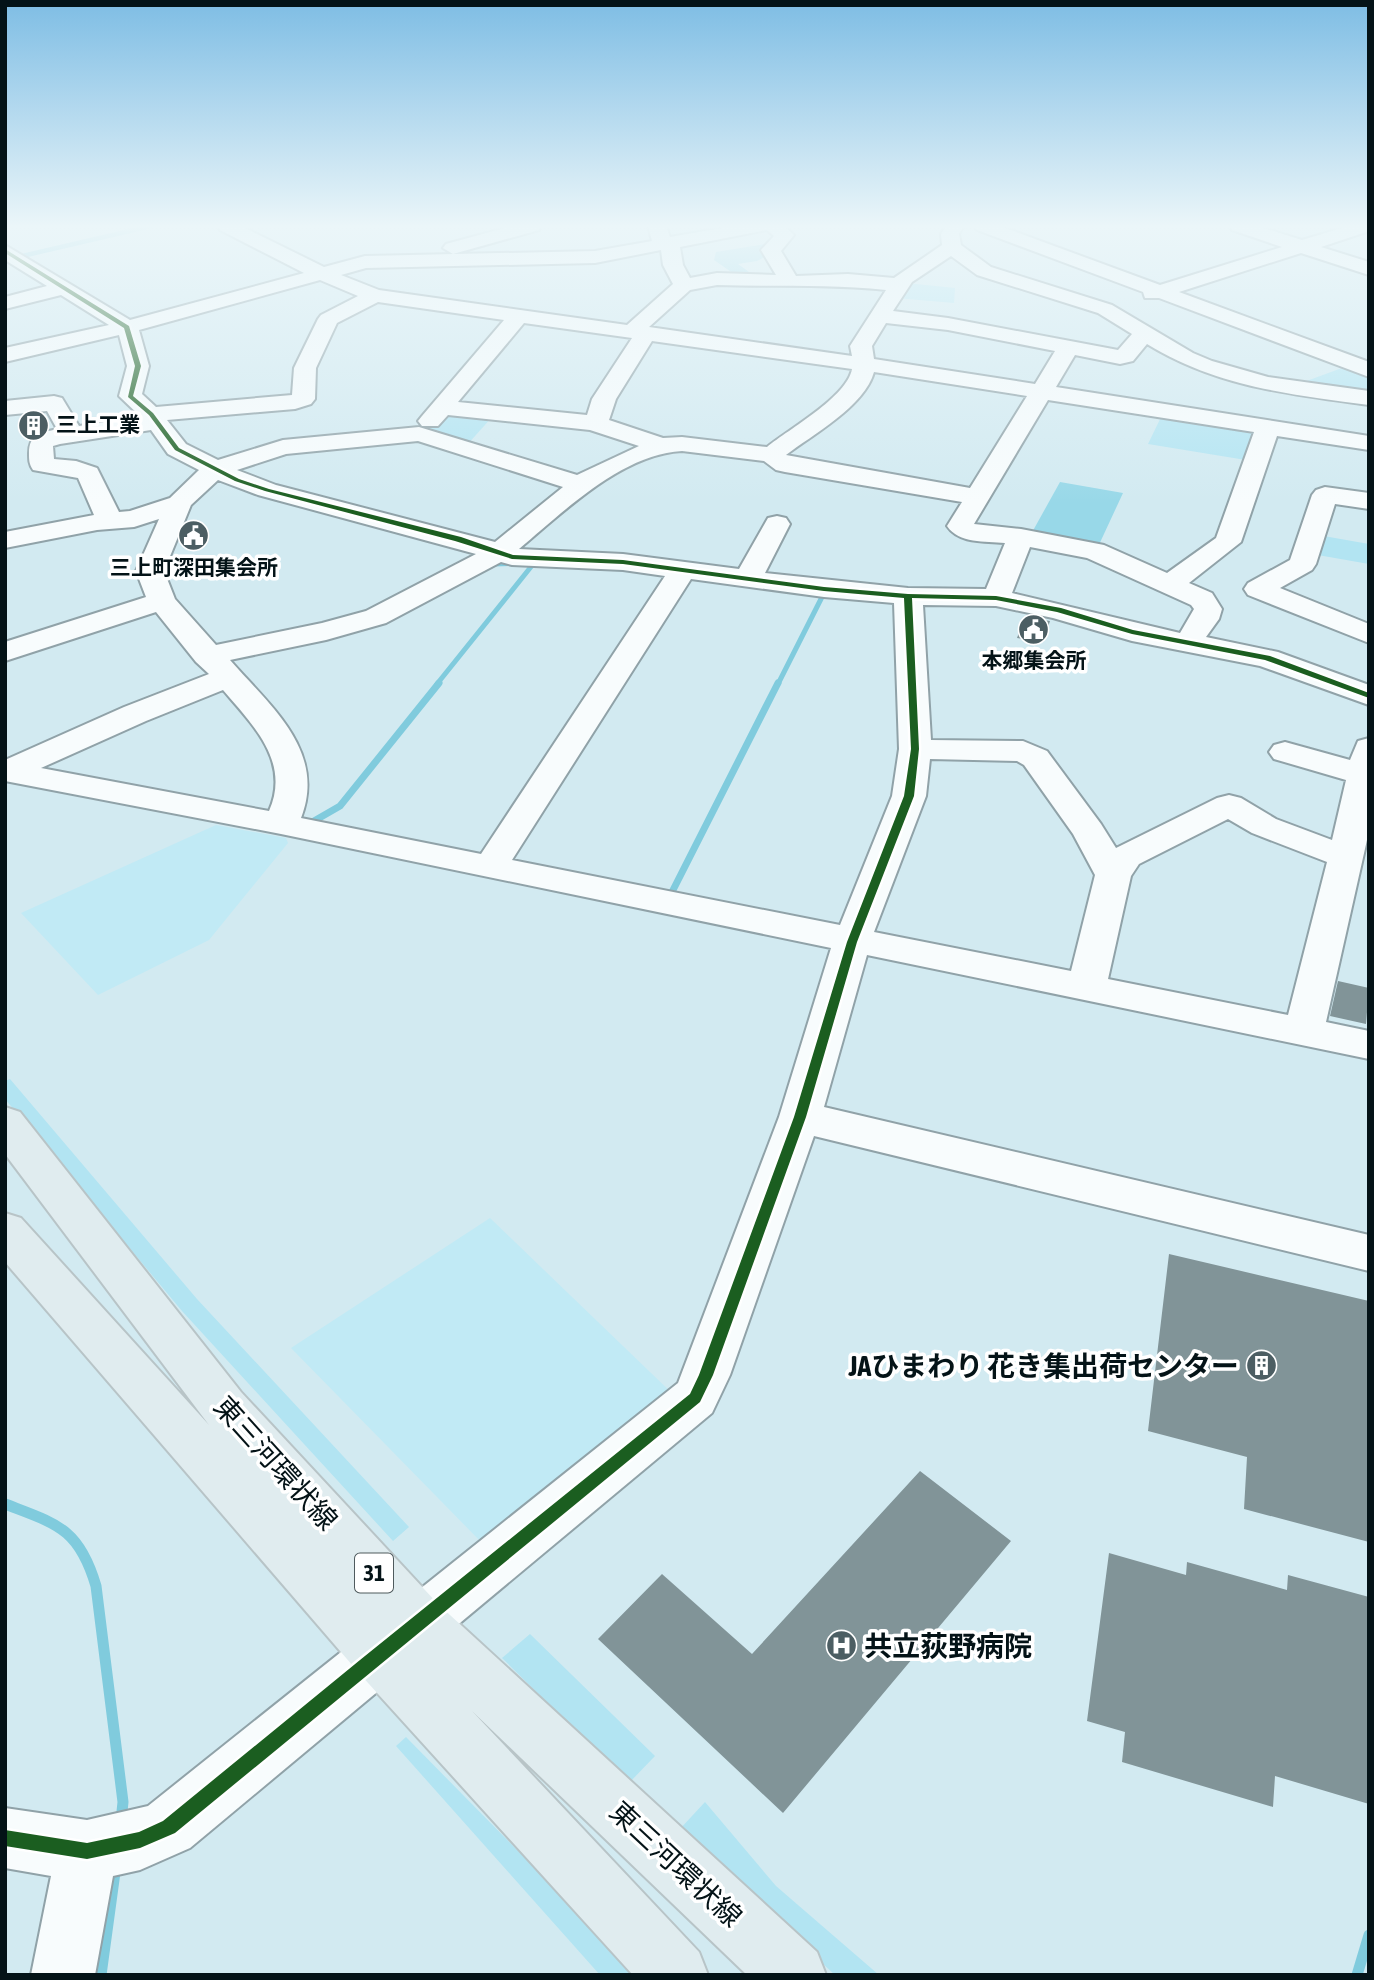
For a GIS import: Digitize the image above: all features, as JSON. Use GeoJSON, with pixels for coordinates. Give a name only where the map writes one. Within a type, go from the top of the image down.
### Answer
{"type":"FeatureCollection","features":[{"type":"Feature","properties":{"kind":"main road","name":"東三河環状線"},"geometry":{"type":"LineString","coordinates":[[5,1123],[399,1638],[676,1975]]}},
{"type":"Feature","properties":{"kind":"main road","name":"東三河環状線"},"geometry":{"type":"LineString","coordinates":[[5,1231],[399,1638],[794,1975]]}},
{"type":"Feature","properties":{"kind":"street"},"geometry":{"type":"LineString","coordinates":[[113,318],[127,327],[138,366],[130,396],[154,418],[177,449],[267,490],[458,539],[512,557],[623,562],[908,596],[996,598],[1058,610],[1132,632],[1267,658],[1369,696]]}},
{"type":"Feature","properties":{"kind":"street"},"geometry":{"type":"LineString","coordinates":[[5,355],[159,318]]}},
{"type":"Feature","properties":{"kind":"street"},"geometry":{"type":"LineString","coordinates":[[281,824],[291,800],[293,781],[287,752],[269,724],[162,601],[150,571],[139,526],[122,519],[88,473],[76,468],[42,465],[41,442],[154,418],[303,399],[304,368],[328,318]]}},
{"type":"Feature","properties":{"kind":"street"},"geometry":{"type":"LineString","coordinates":[[419,434],[516,318]]}},
{"type":"Feature","properties":{"kind":"street"},"geometry":{"type":"LineString","coordinates":[[545,318],[864,364],[1369,443]]}},
{"type":"Feature","properties":{"kind":"street"},"geometry":{"type":"LineString","coordinates":[[593,423],[601,415],[604,399],[640,331],[652,318]]}},
{"type":"Feature","properties":{"kind":"street"},"geometry":{"type":"LineString","coordinates":[[6,771],[135,714],[217,667],[376,617],[498,553],[604,469],[661,445],[682,444],[772,453],[846,396],[861,379],[864,364],[860,346],[877,318]]}},
{"type":"Feature","properties":{"kind":"street"},"geometry":{"type":"LineString","coordinates":[[900,318],[948,324],[1068,348],[1125,356],[1144,333]]}},
{"type":"Feature","properties":{"kind":"street"},"geometry":{"type":"LineString","coordinates":[[1120,318],[1185,358],[1233,376],[1266,384],[1369,398]]}},
{"type":"Feature","properties":{"kind":"street"},"geometry":{"type":"LineString","coordinates":[[1232,318],[1369,370]]}},
{"type":"Feature","properties":{"kind":"street"},"geometry":{"type":"LineString","coordinates":[[1068,348],[960,526],[966,531],[1020,537],[1094,551],[1207,603],[1205,619],[1187,644]]}},
{"type":"Feature","properties":{"kind":"street"},"geometry":{"type":"LineString","coordinates":[[5,408],[54,403],[72,435]]}},
{"type":"Feature","properties":{"kind":"street"},"geometry":{"type":"LineString","coordinates":[[442,407],[593,423],[661,445]]}},
{"type":"Feature","properties":{"kind":"street"},"geometry":{"type":"LineString","coordinates":[[1169,585],[1228,542],[1268,427]]}},
{"type":"Feature","properties":{"kind":"street"},"geometry":{"type":"LineString","coordinates":[[150,571],[179,503],[199,481],[217,469],[283,447],[419,434],[583,485]]}},
{"type":"Feature","properties":{"kind":"street"},"geometry":{"type":"LineString","coordinates":[[772,453],[776,460],[785,465],[976,497]]}},
{"type":"Feature","properties":{"kind":"street"},"geometry":{"type":"LineString","coordinates":[[1369,501],[1325,495],[1302,564],[1258,589],[1369,634]]}},
{"type":"Feature","properties":{"kind":"street"},"geometry":{"type":"LineString","coordinates":[[5,540],[122,519],[179,503]]}},
{"type":"Feature","properties":{"kind":"street"},"geometry":{"type":"LineString","coordinates":[[748,579],[777,524]]}},
{"type":"Feature","properties":{"kind":"street"},"geometry":{"type":"LineString","coordinates":[[996,598],[1020,537]]}},
{"type":"Feature","properties":{"kind":"street"},"geometry":{"type":"LineString","coordinates":[[489,868],[683,570]]}},
{"type":"Feature","properties":{"kind":"street"},"geometry":{"type":"LineString","coordinates":[[5,1838],[114,1845],[169,1827],[695,1398],[706,1375],[800,1117],[852,942],[909,796],[915,749],[908,596]]}},
{"type":"Feature","properties":{"kind":"street"},"geometry":{"type":"LineString","coordinates":[[5,652],[162,601]]}},
{"type":"Feature","properties":{"kind":"street"},"geometry":{"type":"LineString","coordinates":[[915,749],[1031,753],[1089,831],[1113,874]]}},
{"type":"Feature","properties":{"kind":"street"},"geometry":{"type":"LineString","coordinates":[[1285,752],[1365,761],[1361,817],[1346,856],[1304,1031]]}},
{"type":"Feature","properties":{"kind":"street"},"geometry":{"type":"LineString","coordinates":[[6,771],[281,824],[1369,1045]]}},
{"type":"Feature","properties":{"kind":"street"},"geometry":{"type":"LineString","coordinates":[[1086,989],[1113,874],[1127,856],[1229,805],[1265,825],[1346,856]]}},
{"type":"Feature","properties":{"kind":"street"},"geometry":{"type":"LineString","coordinates":[[800,1117],[1369,1253]]}},
{"type":"Feature","properties":{"kind":"street"},"geometry":{"type":"LineString","coordinates":[[64,1975],[114,1845]]}},
{"type":"Feature","properties":{"kind":"shaded area"},"geometry":{"type":"Polygon","coordinates":[[[1350,365],[1369,372],[1369,397],[1293,386],[1350,365]]]}},
{"type":"Feature","properties":{"kind":"shaded area"},"geometry":{"type":"Polygon","coordinates":[[[444,413],[493,416],[466,446],[427,432],[444,413]]]}},
{"type":"Feature","properties":{"kind":"shaded area"},"geometry":{"type":"Polygon","coordinates":[[[1163,413],[1263,429],[1252,461],[1148,444],[1163,413]]]}},
{"type":"Feature","properties":{"kind":"shaded area"},"geometry":{"type":"Polygon","coordinates":[[[1060,482],[1123,493],[1097,549],[1030,536],[1060,482]]]}},
{"type":"Feature","properties":{"kind":"shaded area"},"geometry":{"type":"Polygon","coordinates":[[[1318,535],[1369,544],[1369,564],[1312,554],[1318,535]]]}},
{"type":"Feature","properties":{"kind":"shaded area"},"geometry":{"type":"Polygon","coordinates":[[[216,825],[286,838],[288,843],[209,940],[98,995],[21,913],[216,825]]]}},
{"type":"Feature","properties":{"kind":"shaded area"},"geometry":{"type":"Polygon","coordinates":[[[10,1079],[197,1299],[409,1527],[393,1541],[182,1311],[5,1099],[5,1081],[10,1079]]]}},
{"type":"Feature","properties":{"kind":"shaded area"},"geometry":{"type":"Polygon","coordinates":[[[490,1218],[677,1398],[486,1547],[291,1348],[490,1218]]]}},
{"type":"Feature","properties":{"kind":"shaded area"},"geometry":{"type":"Polygon","coordinates":[[[530,1634],[655,1756],[629,1783],[502,1658],[530,1634]]]}},
{"type":"Feature","properties":{"kind":"shaded area"},"geometry":{"type":"Polygon","coordinates":[[[406,1737],[640,1975],[600,1975],[396,1746],[406,1737]]]}},
{"type":"Feature","properties":{"kind":"shaded area"},"geometry":{"type":"Polygon","coordinates":[[[705,1802],[776,1886],[879,1975],[835,1975],[679,1830],[705,1802]]]}},
{"type":"Feature","properties":{"kind":"building","name":"本郷集会所"},"geometry":{"type":"Polygon","coordinates":[[[1025,617],[1050,621],[1043,642],[1017,638],[1025,617]]]}},
{"type":"Feature","properties":{"kind":"building"},"geometry":{"type":"Polygon","coordinates":[[[1338,981],[1369,988],[1366,1024],[1330,1016],[1338,981]]]}},
{"type":"Feature","properties":{"kind":"building","name":"JAひまわり 花き集出荷センター"},"geometry":{"type":"Polygon","coordinates":[[[1169,1254],[1369,1301],[1369,1542],[1244,1509],[1247,1457],[1148,1431],[1169,1254]]]}},
{"type":"Feature","properties":{"kind":"building","name":"共立荻野病院"},"geometry":{"type":"Polygon","coordinates":[[[920,1471],[1011,1541],[783,1813],[598,1639],[662,1574],[752,1654],[920,1471]]]}},
{"type":"Feature","properties":{"kind":"building"},"geometry":{"type":"Polygon","coordinates":[[[1109,1553],[1186,1575],[1187,1562],[1287,1590],[1288,1575],[1369,1597],[1369,1804],[1275,1776],[1273,1807],[1122,1762],[1125,1732],[1087,1721],[1109,1553]]]}},
{"type":"Feature","properties":{"kind":"waterway"},"geometry":{"type":"LineString","coordinates":[[437,684],[534,563],[493,564]]}},
{"type":"Feature","properties":{"kind":"waterway"},"geometry":{"type":"LineString","coordinates":[[778,684],[824,593]]}},
{"type":"Feature","properties":{"kind":"waterway"},"geometry":{"type":"LineString","coordinates":[[314,821],[340,806],[439,683]]}},
{"type":"Feature","properties":{"kind":"waterway"},"geometry":{"type":"LineString","coordinates":[[670,896],[778,683]]}},
{"type":"Feature","properties":{"kind":"waterway"},"geometry":{"type":"LineString","coordinates":[[5,1504],[39,1517],[64,1531],[82,1552],[96,1586],[123,1802],[121,1821]]}},
{"type":"Feature","properties":{"kind":"waterway"},"geometry":{"type":"LineString","coordinates":[[101,1975],[116,1865]]}},
{"type":"Feature","properties":{"kind":"waterway"},"geometry":{"type":"LineString","coordinates":[[1357,1975],[1369,1935]]}},
{"type":"Feature","properties":{"kind":"cycle path"},"geometry":{"type":"LineString","coordinates":[[113,318],[127,327],[138,366],[130,396],[151,414],[177,449],[237,480],[267,490],[458,539],[512,557],[623,562],[824,589],[908,596],[996,598],[1058,610],[1132,632],[1267,658],[1369,696]]}},
{"type":"Feature","properties":{"kind":"cycle path"},"geometry":{"type":"LineString","coordinates":[[5,1838],[87,1851],[140,1840],[169,1827],[695,1398],[706,1375],[800,1117],[852,942],[909,796],[915,749],[908,596]]}},
{"type":"Feature","properties":{"kind":"place","name":"三上工業"},"geometry":{"type":"Point","coordinates":[33,425]}},
{"type":"Feature","properties":{"kind":"place","name":"三上町深田集会所"},"geometry":{"type":"Point","coordinates":[194,536]}},
{"type":"Feature","properties":{"kind":"place","name":"本郷集会所"},"geometry":{"type":"Point","coordinates":[1034,629]}},
{"type":"Feature","properties":{"kind":"place","name":"JAひまわり 花き集出荷センター"},"geometry":{"type":"Point","coordinates":[1262,1366]}},
{"type":"Feature","properties":{"kind":"place","name":"共立荻野病院"},"geometry":{"type":"Point","coordinates":[841,1646]}}]}
